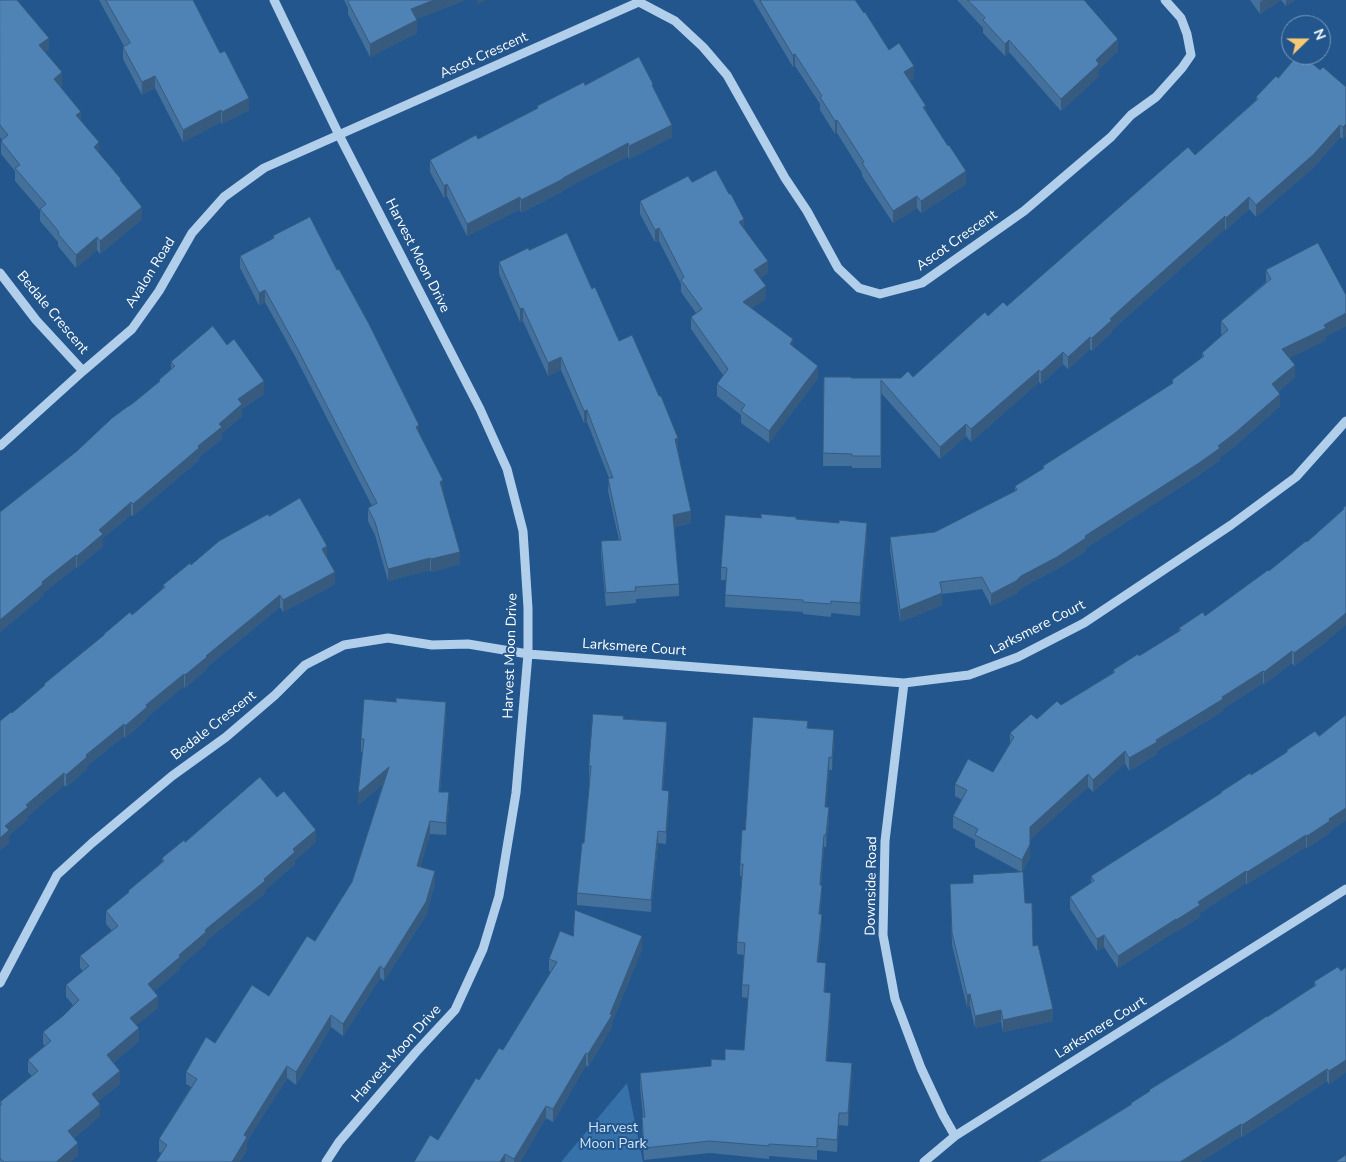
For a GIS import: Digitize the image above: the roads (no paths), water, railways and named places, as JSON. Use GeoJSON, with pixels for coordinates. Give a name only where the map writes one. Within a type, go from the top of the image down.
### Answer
{"type":"FeatureCollection","features":[{"type":"Feature","properties":{"kind":"street","name":"Harvest Moon Drive"},"geometry":{"type":"LineString","coordinates":[[274,0],[339,135],[480,409],[506,469],[523,531],[528,608],[528,654],[516,792],[500,896],[483,948],[455,1010],[416,1052],[339,1142],[326,1162]]}},
{"type":"Feature","properties":{"kind":"street","name":"Ascot Crescent"},"geometry":{"type":"LineString","coordinates":[[339,135],[640,1],[675,21],[703,47],[727,75],[785,178],[807,211],[838,268],[859,288],[880,294],[922,282],[1024,211],[1111,137],[1130,116],[1156,97],[1191,56],[1188,34],[1181,18],[1165,0]]}},
{"type":"Feature","properties":{"kind":"street","name":"Avalon Road"},"geometry":{"type":"LineString","coordinates":[[0,446],[132,329],[159,291],[192,233],[224,197],[264,168],[339,135]]}},
{"type":"Feature","properties":{"kind":"street","name":"Bedale Crescent"},"geometry":{"type":"LineString","coordinates":[[0,273],[36,320],[83,371]]}},
{"type":"Feature","properties":{"kind":"street","name":"Larksmere Court"},"geometry":{"type":"LineString","coordinates":[[528,654],[904,683],[970,676],[1018,657],[1084,623],[1231,525],[1296,477],[1346,421]]}},
{"type":"Feature","properties":{"kind":"street","name":"Bedale Crescent"},"geometry":{"type":"LineString","coordinates":[[0,983],[57,875],[172,776],[226,736],[275,695],[305,665],[344,646],[388,638],[432,645],[468,644],[528,654]]}},
{"type":"Feature","properties":{"kind":"street","name":"Downside Road"},"geometry":{"type":"LineString","coordinates":[[904,683],[885,841],[883,934],[894,999],[921,1068],[955,1136]]}},
{"type":"Feature","properties":{"kind":"street","name":"Larksmere Court"},"geometry":{"type":"LineString","coordinates":[[924,1162],[955,1136],[1346,889]]}},
{"type":"Feature","properties":{"kind":"park label","name":"Harvest Moon Park"},"geometry":{"type":"Point","coordinates":[613,1138]}}]}
